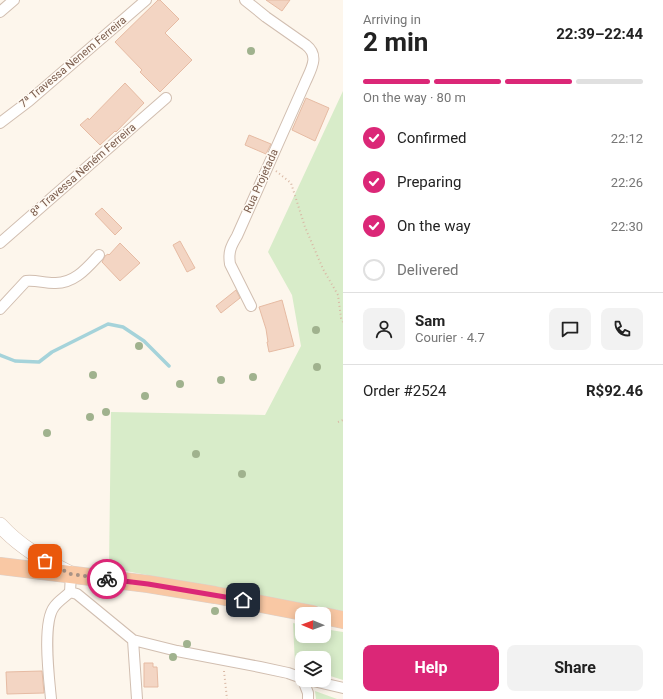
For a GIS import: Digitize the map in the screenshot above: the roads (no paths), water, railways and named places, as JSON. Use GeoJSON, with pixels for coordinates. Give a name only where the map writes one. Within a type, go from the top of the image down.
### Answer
{"type":"FeatureCollection","features":[{"type":"Feature","properties":{"kind":"highway"},"geometry":{"type":"LineString","coordinates":[[0,566],[148,584],[216,595],[295,610]]}},
{"type":"Feature","properties":{"kind":"highway"},"geometry":{"type":"LineString","coordinates":[[331,617],[343,620]]}},
{"type":"Feature","properties":{"kind":"main road"},"geometry":{"type":"LineString","coordinates":[[0,525],[30,552],[71,574]]}},
{"type":"Feature","properties":{"kind":"street"},"geometry":{"type":"LineString","coordinates":[[0,12],[14,0]]}},
{"type":"Feature","properties":{"kind":"street","name":"7ª Travessa Nenem Ferreira"},"geometry":{"type":"LineString","coordinates":[[0,123],[29,101],[146,0]]}},
{"type":"Feature","properties":{"kind":"street","name":"Rua Projetada"},"geometry":{"type":"LineString","coordinates":[[245,0],[266,17],[312,49],[314,54],[314,59],[309,72],[271,161],[237,236],[230,247],[230,264],[251,306]]}},
{"type":"Feature","properties":{"kind":"street","name":"8ª Travessa Neném Ferreira"},"geometry":{"type":"LineString","coordinates":[[0,243],[166,98]]}},
{"type":"Feature","properties":{"kind":"street"},"geometry":{"type":"LineString","coordinates":[[0,309],[26,281],[38,280],[54,283],[69,280],[83,272],[99,255]]}},
{"type":"Feature","properties":{"kind":"street"},"geometry":{"type":"LineString","coordinates":[[51,699],[47,633],[49,617],[54,606],[70,592],[71,574]]}},
{"type":"Feature","properties":{"kind":"street"},"geometry":{"type":"LineString","coordinates":[[70,592],[77,594],[133,640],[177,651],[220,658],[295,676]]}},
{"type":"Feature","properties":{"kind":"street"},"geometry":{"type":"LineString","coordinates":[[133,640],[137,699]]}},
{"type":"Feature","properties":{"kind":"street"},"geometry":{"type":"LineString","coordinates":[[331,685],[343,688]]}},
{"type":"Feature","properties":{"kind":"street"},"geometry":{"type":"LineString","coordinates":[[306,687],[308,699]]}},
{"type":"Feature","properties":{"kind":"waterway"},"geometry":{"type":"LineString","coordinates":[[0,355],[15,361],[39,362],[52,352],[108,324],[123,327],[144,341],[169,366]]}}]}
